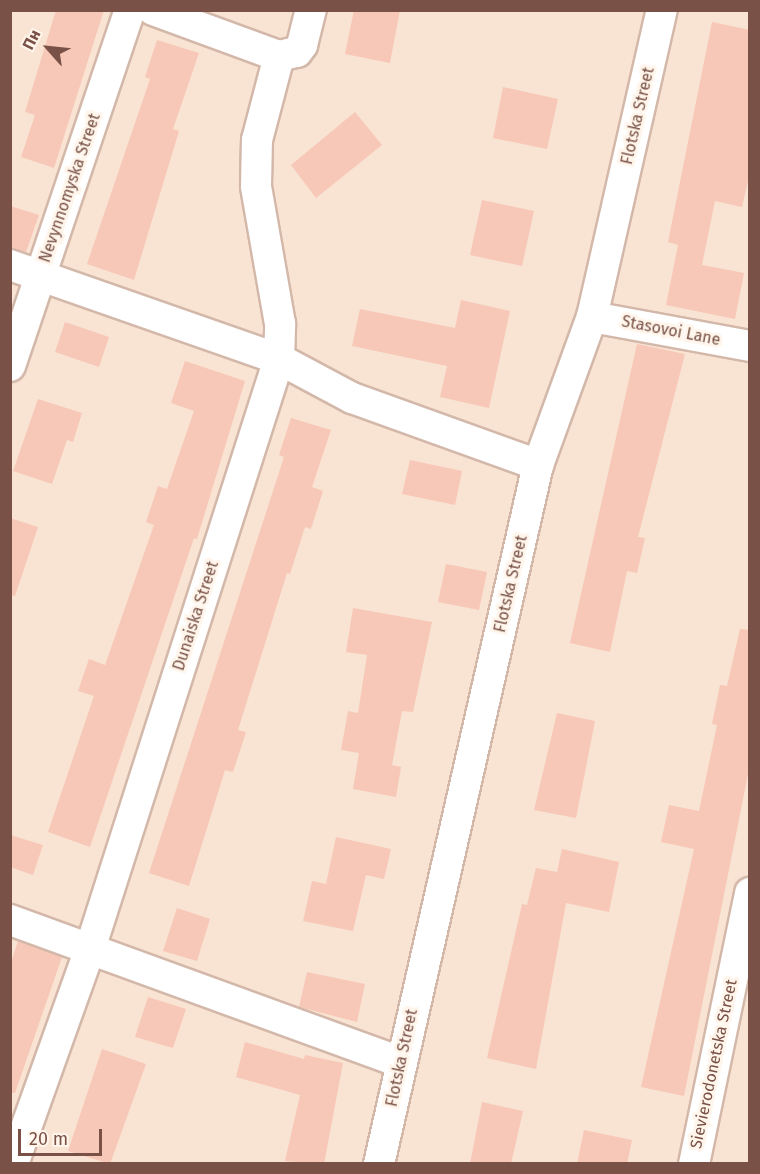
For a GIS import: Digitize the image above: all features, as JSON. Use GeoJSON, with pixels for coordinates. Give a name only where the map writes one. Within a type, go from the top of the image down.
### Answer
{"type":"FeatureCollection","features":[{"type":"Feature","properties":{"kind":"street","name":"Nevynnomyska Street"},"geometry":{"type":"LineString","coordinates":[[10,366],[130,10]]}},
{"type":"Feature","properties":{"kind":"street"},"geometry":{"type":"LineString","coordinates":[[153,10],[279,56],[297,52],[302,45],[310,10]]}},
{"type":"Feature","properties":{"kind":"street","name":"Flotska Street"},"geometry":{"type":"LineString","coordinates":[[379,1164],[400,1062],[538,465],[592,316],[662,10]]}},
{"type":"Feature","properties":{"kind":"street","name":"Dunaiska Street"},"geometry":{"type":"LineString","coordinates":[[14,1164],[90,950],[279,359],[280,324],[256,186],[257,140],[279,56]]}},
{"type":"Feature","properties":{"kind":"street"},"geometry":{"type":"LineString","coordinates":[[10,265],[279,359],[352,398],[538,465]]}},
{"type":"Feature","properties":{"kind":"street","name":"Stasovoi Lane"},"geometry":{"type":"LineString","coordinates":[[592,316],[750,346]]}},
{"type":"Feature","properties":{"kind":"street","name":"Sievierodonetska Street"},"geometry":{"type":"LineString","coordinates":[[694,1164],[750,893]]}},
{"type":"Feature","properties":{"kind":"street"},"geometry":{"type":"LineString","coordinates":[[10,920],[400,1062]]}},
{"type":"Feature","properties":{"kind":"shaded area"},"geometry":{"type":"Polygon","coordinates":[[[10,11],[749,11],[749,1163],[11,1163],[10,11]]]}},
{"type":"Feature","properties":{"kind":"building"},"geometry":{"type":"Polygon","coordinates":[[[56,10],[104,10],[54,168],[21,157],[35,115],[25,112],[56,10]]]}},
{"type":"Feature","properties":{"kind":"building"},"geometry":{"type":"Polygon","coordinates":[[[354,10],[400,10],[390,63],[345,54],[354,10]]]}},
{"type":"Feature","properties":{"kind":"building"},"geometry":{"type":"Polygon","coordinates":[[[712,22],[750,30],[750,172],[742,207],[715,201],[702,265],[744,273],[735,319],[666,305],[678,245],[668,242],[712,22]]]}},
{"type":"Feature","properties":{"kind":"building"},"geometry":{"type":"Polygon","coordinates":[[[157,40],[199,53],[173,129],[179,131],[134,280],[87,264],[150,79],[145,77],[157,40]]]}},
{"type":"Feature","properties":{"kind":"building"},"geometry":{"type":"Polygon","coordinates":[[[503,87],[558,99],[547,149],[493,138],[503,87]]]}},
{"type":"Feature","properties":{"kind":"building"},"geometry":{"type":"Polygon","coordinates":[[[355,112],[382,145],[316,198],[291,165],[355,112]]]}},
{"type":"Feature","properties":{"kind":"building"},"geometry":{"type":"Polygon","coordinates":[[[482,200],[534,211],[522,266],[470,255],[482,200]]]}},
{"type":"Feature","properties":{"kind":"building"},"geometry":{"type":"Polygon","coordinates":[[[10,206],[39,215],[26,252],[10,248],[10,206]]]}},
{"type":"Feature","properties":{"kind":"building"},"geometry":{"type":"Polygon","coordinates":[[[461,300],[510,311],[489,408],[440,397],[447,366],[352,346],[360,309],[455,328],[461,300]]]}},
{"type":"Feature","properties":{"kind":"building"},"geometry":{"type":"Polygon","coordinates":[[[65,322],[109,337],[99,367],[55,352],[65,322]]]}},
{"type":"Feature","properties":{"kind":"building"},"geometry":{"type":"Polygon","coordinates":[[[637,344],[685,354],[638,537],[645,538],[637,573],[627,571],[610,652],[570,643],[637,344]]]}},
{"type":"Feature","properties":{"kind":"building"},"geometry":{"type":"Polygon","coordinates":[[[185,361],[245,381],[197,539],[194,538],[90,847],[48,832],[94,696],[78,691],[89,659],[105,665],[154,525],[146,522],[158,486],[167,489],[194,411],[171,403],[185,361]]]}},
{"type":"Feature","properties":{"kind":"building"},"geometry":{"type":"Polygon","coordinates":[[[38,399],[82,413],[73,442],[67,440],[52,484],[13,471],[38,399]]]}},
{"type":"Feature","properties":{"kind":"building"},"geometry":{"type":"Polygon","coordinates":[[[291,418],[331,430],[312,487],[323,491],[311,529],[305,527],[290,574],[287,573],[238,730],[246,732],[233,772],[225,770],[189,886],[149,873],[284,457],[279,455],[291,418]]]}},
{"type":"Feature","properties":{"kind":"building"},"geometry":{"type":"Polygon","coordinates":[[[410,460],[462,471],[455,505],[402,494],[410,460]]]}},
{"type":"Feature","properties":{"kind":"building"},"geometry":{"type":"Polygon","coordinates":[[[10,518],[38,527],[15,596],[10,595],[10,518]]]}},
{"type":"Feature","properties":{"kind":"building"},"geometry":{"type":"Polygon","coordinates":[[[446,564],[487,572],[479,610],[438,602],[446,564]]]}},
{"type":"Feature","properties":{"kind":"building"},"geometry":{"type":"Polygon","coordinates":[[[353,608],[432,622],[413,712],[402,711],[392,765],[401,767],[396,797],[353,789],[359,753],[341,750],[348,711],[358,713],[367,655],[346,652],[353,608]]]}},
{"type":"Feature","properties":{"kind":"building"},"geometry":{"type":"Polygon","coordinates":[[[740,629],[750,630],[750,764],[684,1096],[641,1087],[694,849],[661,842],[669,805],[699,811],[717,725],[712,724],[720,685],[727,686],[740,629]]]}},
{"type":"Feature","properties":{"kind":"building"},"geometry":{"type":"Polygon","coordinates":[[[557,713],[595,721],[576,818],[534,810],[557,713]]]}},
{"type":"Feature","properties":{"kind":"building"},"geometry":{"type":"Polygon","coordinates":[[[10,835],[43,845],[33,875],[10,867],[10,835]]]}},
{"type":"Feature","properties":{"kind":"building"},"geometry":{"type":"Polygon","coordinates":[[[336,837],[391,849],[384,879],[366,875],[353,931],[303,921],[312,881],[326,884],[336,837]]]}},
{"type":"Feature","properties":{"kind":"building"},"geometry":{"type":"Polygon","coordinates":[[[562,849],[619,862],[609,912],[566,903],[536,1069],[487,1058],[522,904],[527,905],[536,868],[557,872],[562,849]]]}},
{"type":"Feature","properties":{"kind":"building"},"geometry":{"type":"Polygon","coordinates":[[[177,908],[210,919],[197,961],[163,951],[177,908]]]}},
{"type":"Feature","properties":{"kind":"building"},"geometry":{"type":"Polygon","coordinates":[[[18,941],[62,957],[15,1093],[10,1093],[10,966],[18,941]]]}},
{"type":"Feature","properties":{"kind":"building"},"geometry":{"type":"Polygon","coordinates":[[[307,972],[365,984],[357,1022],[299,1007],[307,972]]]}},
{"type":"Feature","properties":{"kind":"building"},"geometry":{"type":"Polygon","coordinates":[[[148,997],[186,1009],[173,1048],[135,1037],[148,997]]]}},
{"type":"Feature","properties":{"kind":"building"},"geometry":{"type":"Polygon","coordinates":[[[245,1042],[304,1059],[305,1055],[343,1063],[324,1164],[285,1161],[300,1095],[236,1077],[245,1042]]]}},
{"type":"Feature","properties":{"kind":"building"},"geometry":{"type":"Polygon","coordinates":[[[102,1049],[146,1064],[110,1164],[68,1151],[102,1049]]]}},
{"type":"Feature","properties":{"kind":"building"},"geometry":{"type":"Polygon","coordinates":[[[482,1102],[523,1111],[511,1164],[470,1164],[482,1102]]]}},
{"type":"Feature","properties":{"kind":"building"},"geometry":{"type":"Polygon","coordinates":[[[584,1130],[632,1140],[627,1164],[577,1164],[584,1130]]]}}]}
